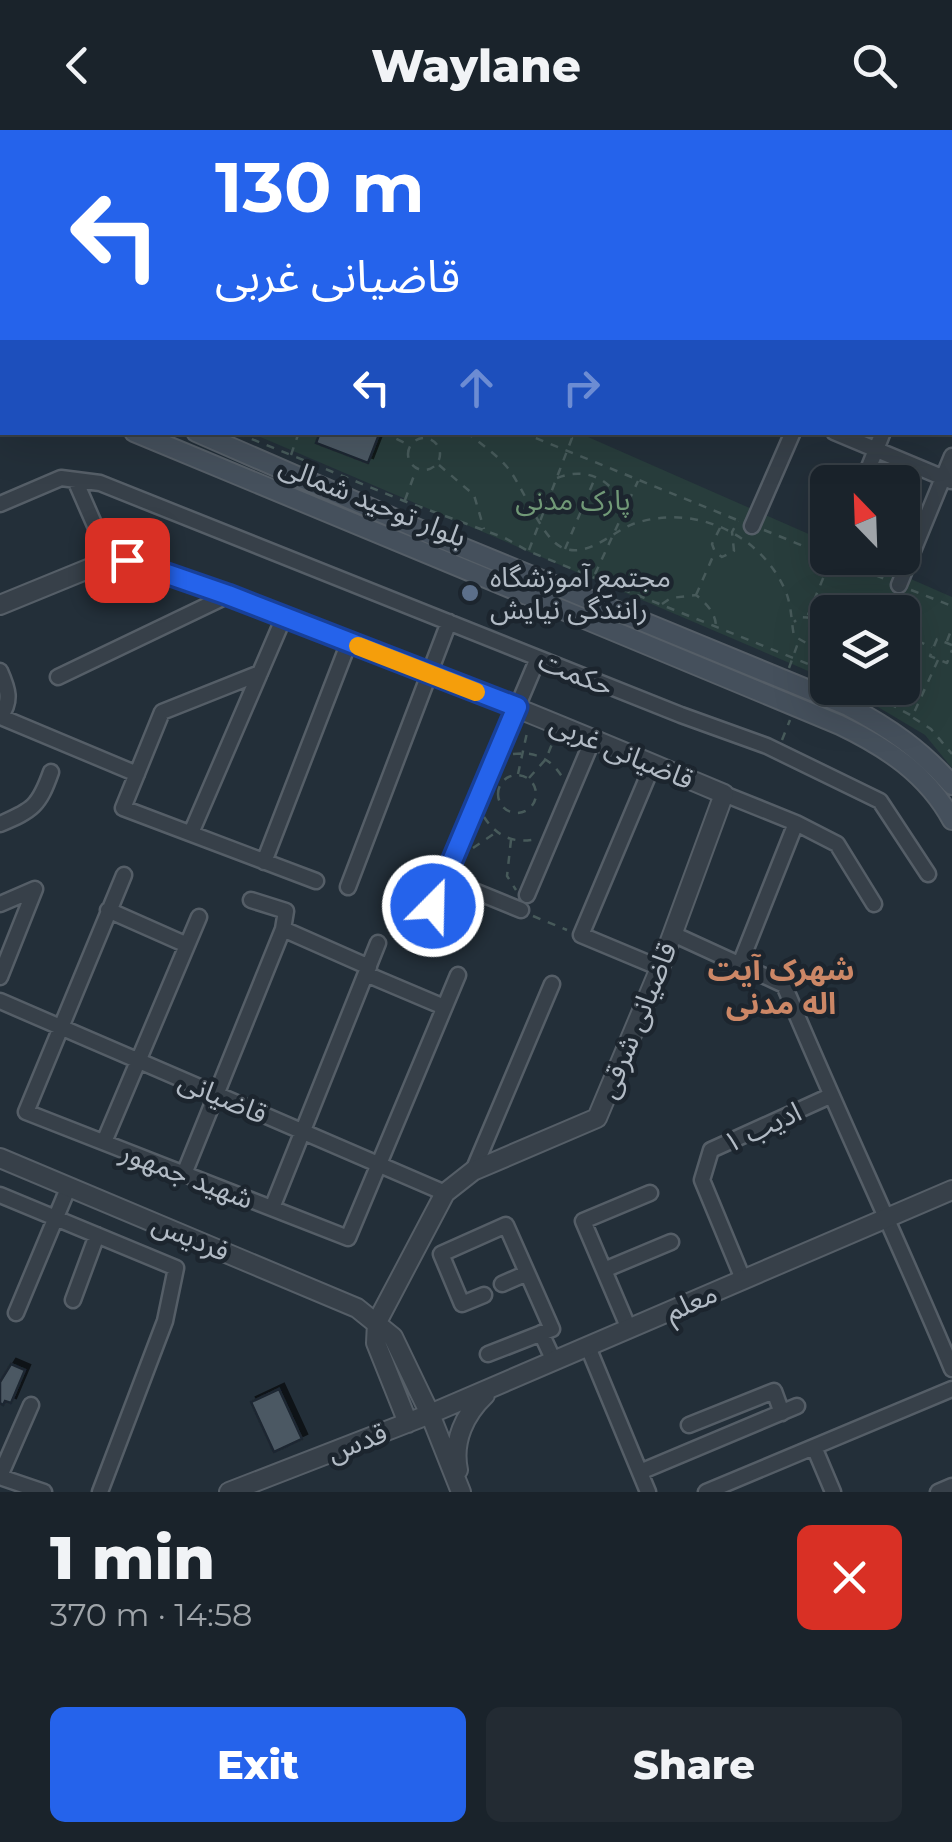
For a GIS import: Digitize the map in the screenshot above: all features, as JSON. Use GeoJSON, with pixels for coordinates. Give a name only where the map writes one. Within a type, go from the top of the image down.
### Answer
{"type":"FeatureCollection","features":[{"type":"Feature","properties":{"kind":"main road","name":"بلوار توحید شمالی"},"geometry":{"type":"LineString","coordinates":[[141,435],[874,742],[922,778],[952,820]]}},
{"type":"Feature","properties":{"kind":"main road","name":"بلوار توحید شمالی"},"geometry":{"type":"LineString","coordinates":[[203,435],[397,520],[848,706],[887,726],[918,749],[952,785]]}},
{"type":"Feature","properties":{"kind":"street"},"geometry":{"type":"LineString","coordinates":[[746,523],[792,435]]}},
{"type":"Feature","properties":{"kind":"street"},"geometry":{"type":"LineString","coordinates":[[841,435],[948,479]]}},
{"type":"Feature","properties":{"kind":"street"},"geometry":{"type":"LineString","coordinates":[[870,465],[882,435]]}},
{"type":"Feature","properties":{"kind":"street"},"geometry":{"type":"LineString","coordinates":[[898,585],[948,479],[952,456]]}},
{"type":"Feature","properties":{"kind":"street"},"geometry":{"type":"LineString","coordinates":[[0,504],[62,478],[75,480],[118,560],[0,605]]}},
{"type":"Feature","properties":{"kind":"street","name":"حکمت"},"geometry":{"type":"LineString","coordinates":[[75,480],[100,483],[778,751],[880,800],[928,874]]}},
{"type":"Feature","properties":{"kind":"street","name":"قاضیانی غربی"},"geometry":{"type":"LineString","coordinates":[[118,560],[228,595],[526,711],[724,794]]}},
{"type":"Feature","properties":{"kind":"street"},"geometry":{"type":"LineString","coordinates":[[58,676],[228,595]]}},
{"type":"Feature","properties":{"kind":"street"},"geometry":{"type":"LineString","coordinates":[[191,833],[284,617]]}},
{"type":"Feature","properties":{"kind":"street"},"geometry":{"type":"LineString","coordinates":[[348,888],[448,622]]}},
{"type":"Feature","properties":{"kind":"street"},"geometry":{"type":"LineString","coordinates":[[264,862],[349,642]]}},
{"type":"Feature","properties":{"kind":"street"},"geometry":{"type":"LineString","coordinates":[[433,906],[492,766],[526,711],[538,658]]}},
{"type":"Feature","properties":{"kind":"street"},"geometry":{"type":"LineString","coordinates":[[0,671],[8,706],[0,717],[136,774]]}},
{"type":"Feature","properties":{"kind":"street"},"geometry":{"type":"LineString","coordinates":[[260,673],[162,712],[122,808],[316,881]]}},
{"type":"Feature","properties":{"kind":"street"},"geometry":{"type":"LineString","coordinates":[[527,895],[593,739]]}},
{"type":"Feature","properties":{"kind":"street"},"geometry":{"type":"LineString","coordinates":[[653,764],[581,936],[660,968]]}},
{"type":"Feature","properties":{"kind":"street"},"geometry":{"type":"LineString","coordinates":[[0,824],[33,809],[51,772]]}},
{"type":"Feature","properties":{"kind":"street"},"geometry":{"type":"LineString","coordinates":[[724,794],[837,844],[874,904]]}},
{"type":"Feature","properties":{"kind":"street","name":"قاضیانی شرقی"},"geometry":{"type":"LineString","coordinates":[[377,1322],[445,1193],[474,1172],[597,1118],[660,968],[724,794]]}},
{"type":"Feature","properties":{"kind":"street"},"geometry":{"type":"LineString","coordinates":[[740,964],[796,823]]}},
{"type":"Feature","properties":{"kind":"street"},"geometry":{"type":"LineString","coordinates":[[60,1026],[124,875]]}},
{"type":"Feature","properties":{"kind":"street"},"geometry":{"type":"LineString","coordinates":[[445,879],[521,910]]}},
{"type":"Feature","properties":{"kind":"street"},"geometry":{"type":"LineString","coordinates":[[0,904],[36,889],[0,977]]}},
{"type":"Feature","properties":{"kind":"street"},"geometry":{"type":"LineString","coordinates":[[184,1174],[283,929],[286,911],[252,900]]}},
{"type":"Feature","properties":{"kind":"street"},"geometry":{"type":"LineString","coordinates":[[108,910],[187,945]]}},
{"type":"Feature","properties":{"kind":"street"},"geometry":{"type":"LineString","coordinates":[[104,1142],[199,917]]}},
{"type":"Feature","properties":{"kind":"street"},"geometry":{"type":"LineString","coordinates":[[283,929],[444,1007]]}},
{"type":"Feature","properties":{"kind":"street"},"geometry":{"type":"LineString","coordinates":[[673,934],[784,984],[952,1370]]}},
{"type":"Feature","properties":{"kind":"street"},"geometry":{"type":"LineString","coordinates":[[272,1208],[378,943]]}},
{"type":"Feature","properties":{"kind":"street"},"geometry":{"type":"LineString","coordinates":[[377,1164],[458,975]]}},
{"type":"Feature","properties":{"kind":"street"},"geometry":{"type":"LineString","coordinates":[[474,1172],[552,984]]}},
{"type":"Feature","properties":{"kind":"street","name":"قاضیانی"},"geometry":{"type":"LineString","coordinates":[[0,1001],[445,1193]]}},
{"type":"Feature","properties":{"kind":"street","name":"شهید جمهور"},"geometry":{"type":"LineString","coordinates":[[60,1026],[26,1112],[348,1238],[377,1164]]}},
{"type":"Feature","properties":{"kind":"street","name":"ادیب ۱"},"geometry":{"type":"LineString","coordinates":[[744,1279],[702,1180],[711,1150],[830,1096]]}},
{"type":"Feature","properties":{"kind":"street","name":"فردیس"},"geometry":{"type":"LineString","coordinates":[[0,1158],[334,1296],[377,1322],[393,1338],[430,1414],[459,1488]]}},
{"type":"Feature","properties":{"kind":"street"},"geometry":{"type":"LineString","coordinates":[[16,1313],[69,1186]]}},
{"type":"Feature","properties":{"kind":"street","name":"معلم"},"geometry":{"type":"LineString","coordinates":[[430,1414],[952,1190]]}},
{"type":"Feature","properties":{"kind":"street"},"geometry":{"type":"LineString","coordinates":[[629,1329],[583,1221],[650,1193]]}},
{"type":"Feature","properties":{"kind":"street"},"geometry":{"type":"LineString","coordinates":[[0,1216],[4,1197],[176,1268],[166,1321],[100,1492]]}},
{"type":"Feature","properties":{"kind":"street"},"geometry":{"type":"LineString","coordinates":[[484,1295],[462,1304],[441,1254],[506,1225],[552,1329],[488,1354]]}},
{"type":"Feature","properties":{"kind":"street"},"geometry":{"type":"LineString","coordinates":[[74,1300],[98,1235]]}},
{"type":"Feature","properties":{"kind":"street"},"geometry":{"type":"LineString","coordinates":[[604,1270],[671,1242]]}},
{"type":"Feature","properties":{"kind":"street"},"geometry":{"type":"LineString","coordinates":[[502,1284],[528,1273]]}},
{"type":"Feature","properties":{"kind":"street"},"geometry":{"type":"LineString","coordinates":[[377,1322],[376,1343],[408,1422]]}},
{"type":"Feature","properties":{"kind":"street"},"geometry":{"type":"LineString","coordinates":[[541,1333],[554,1361]]}},
{"type":"Feature","properties":{"kind":"street"},"geometry":{"type":"LineString","coordinates":[[588,1346],[648,1492]]}},
{"type":"Feature","properties":{"kind":"street"},"geometry":{"type":"LineString","coordinates":[[459,1488],[459,1434],[470,1410],[496,1386]]}},
{"type":"Feature","properties":{"kind":"street"},"geometry":{"type":"LineString","coordinates":[[706,1492],[952,1389]]}},
{"type":"Feature","properties":{"kind":"street"},"geometry":{"type":"LineString","coordinates":[[688,1425],[774,1391],[782,1413]]}},
{"type":"Feature","properties":{"kind":"street"},"geometry":{"type":"LineString","coordinates":[[31,1404],[0,1477],[44,1492]]}},
{"type":"Feature","properties":{"kind":"street"},"geometry":{"type":"LineString","coordinates":[[640,1472],[797,1406]]}},
{"type":"Feature","properties":{"kind":"street","name":"قدس"},"geometry":{"type":"LineString","coordinates":[[228,1492],[266,1485],[430,1414]]}},
{"type":"Feature","properties":{"kind":"street"},"geometry":{"type":"LineString","coordinates":[[814,1447],[833,1492]]}},
{"type":"Feature","properties":{"kind":"street"},"geometry":{"type":"LineString","coordinates":[[938,1492],[952,1486]]}},
{"type":"Feature","properties":{"kind":"path"},"geometry":{"type":"LineString","coordinates":[[244,435],[810,664]]}},
{"type":"Feature","properties":{"kind":"path"},"geometry":{"type":"LineString","coordinates":[[291,454],[298,435]]}},
{"type":"Feature","properties":{"kind":"path"},"geometry":{"type":"LineString","coordinates":[[388,435],[410,446]]}},
{"type":"Feature","properties":{"kind":"path"},"geometry":{"type":"LineString","coordinates":[[430,439],[431,435]]}},
{"type":"Feature","properties":{"kind":"path"},"geometry":{"type":"LineString","coordinates":[[470,435],[508,468],[554,542],[565,549],[582,550],[616,532],[668,518],[686,518],[732,532],[752,545],[776,572],[791,604],[792,629],[799,641],[810,643]]}},
{"type":"Feature","properties":{"kind":"path"},"geometry":{"type":"LineString","coordinates":[[528,435],[810,549]]}},
{"type":"Feature","properties":{"kind":"path"},"geometry":{"type":"LineString","coordinates":[[528,551],[572,438],[566,435]]}},
{"type":"Feature","properties":{"kind":"path"},"geometry":{"type":"LineString","coordinates":[[416,469],[408,456],[410,446],[419,439],[430,439]]}},
{"type":"Feature","properties":{"kind":"path"},"geometry":{"type":"LineString","coordinates":[[416,469],[427,470],[437,464],[440,451],[430,439]]}},
{"type":"Feature","properties":{"kind":"path"},"geometry":{"type":"LineString","coordinates":[[437,464],[474,495],[484,530]]}},
{"type":"Feature","properties":{"kind":"path"},"geometry":{"type":"LineString","coordinates":[[397,520],[416,469]]}},
{"type":"Feature","properties":{"kind":"path"},"geometry":{"type":"LineString","coordinates":[[556,479],[576,473],[595,476],[615,490],[624,513]]}},
{"type":"Feature","properties":{"kind":"path"},"geometry":{"type":"LineString","coordinates":[[565,549],[595,476]]}},
{"type":"Feature","properties":{"kind":"path"},"geometry":{"type":"LineString","coordinates":[[594,576],[638,480]]}},
{"type":"Feature","properties":{"kind":"path"},"geometry":{"type":"LineString","coordinates":[[732,532],[746,523]]}},
{"type":"Feature","properties":{"kind":"path"},"geometry":{"type":"LineString","coordinates":[[721,527],[712,544],[722,558],[734,551],[732,532]]}},
{"type":"Feature","properties":{"kind":"path"},"geometry":{"type":"LineString","coordinates":[[696,595],[715,552]]}},
{"type":"Feature","properties":{"kind":"path"},"geometry":{"type":"LineString","coordinates":[[794,622],[808,615],[823,575]]}},
{"type":"Feature","properties":{"kind":"path"},"geometry":{"type":"LineString","coordinates":[[895,595],[898,585]]}},
{"type":"Feature","properties":{"kind":"path"},"geometry":{"type":"LineString","coordinates":[[661,605],[671,598],[696,595],[716,620],[716,628]]}},
{"type":"Feature","properties":{"kind":"path"},"geometry":{"type":"LineString","coordinates":[[946,643],[952,628]]}},
{"type":"Feature","properties":{"kind":"path"},"geometry":{"type":"LineString","coordinates":[[937,639],[946,643],[952,651],[947,663],[930,656],[934,648],[937,639]]}},
{"type":"Feature","properties":{"kind":"path"},"geometry":{"type":"LineString","coordinates":[[784,680],[799,641]]}},
{"type":"Feature","properties":{"kind":"path"},"geometry":{"type":"LineString","coordinates":[[920,642],[934,648]]}},
{"type":"Feature","properties":{"kind":"path"},"geometry":{"type":"LineString","coordinates":[[912,716],[938,660]]}},
{"type":"Feature","properties":{"kind":"path"},"geometry":{"type":"LineString","coordinates":[[890,705],[931,729],[952,754]]}},
{"type":"Feature","properties":{"kind":"path"},"geometry":{"type":"LineString","coordinates":[[778,751],[795,706]]}},
{"type":"Feature","properties":{"kind":"path"},"geometry":{"type":"LineString","coordinates":[[518,776],[526,711]]}},
{"type":"Feature","properties":{"kind":"path"},"geometry":{"type":"LineString","coordinates":[[528,779],[546,759],[560,725]]}},
{"type":"Feature","properties":{"kind":"path"},"geometry":{"type":"LineString","coordinates":[[492,766],[506,756],[522,753],[546,759],[562,777],[567,801]]}},
{"type":"Feature","properties":{"kind":"path"},"geometry":{"type":"LineString","coordinates":[[518,776],[528,779],[534,788],[533,804],[520,813],[501,806],[498,790],[503,781],[518,776]]}},
{"type":"Feature","properties":{"kind":"path"},"geometry":{"type":"LineString","coordinates":[[479,797],[486,820],[496,833],[511,840],[536,839],[556,826]]}},
{"type":"Feature","properties":{"kind":"path"},"geometry":{"type":"LineString","coordinates":[[454,857],[462,856],[496,833]]}},
{"type":"Feature","properties":{"kind":"path"},"geometry":{"type":"LineString","coordinates":[[511,840],[508,876],[512,888],[527,895]]}},
{"type":"Feature","properties":{"kind":"path"},"geometry":{"type":"LineString","coordinates":[[521,910],[581,936]]}},
{"type":"Feature","properties":{"kind":"green space","name":"پارک مدنی"},"geometry":{"type":"Polygon","coordinates":[[[256,435],[584,435],[810,535],[810,575],[902,575],[952,597],[952,768],[925,735],[875,705],[920,705],[920,595],[810,595],[810,672],[256,435]]]}},
{"type":"Feature","properties":{"kind":"building"},"geometry":{"type":"Polygon","coordinates":[[[319,435],[379,435],[368,463],[316,443],[319,435]]]}},
{"type":"Feature","properties":{"kind":"building"},"geometry":{"type":"Polygon","coordinates":[[[11,1364],[25,1370],[11,1403],[5,1401],[3,1405],[0,1382],[11,1364]]]}},
{"type":"Feature","properties":{"kind":"building"},"geometry":{"type":"Polygon","coordinates":[[[279,1389],[302,1439],[274,1452],[251,1402],[279,1389]]]}},
{"type":"Feature","properties":{"kind":"slow traffic"},"geometry":{"type":"LineString","coordinates":[[358,646],[476,692]]}},
{"type":"Feature","properties":{"kind":"place","name":"مجتمع آموزشگاه رانندگی نیایش"},"geometry":{"type":"Point","coordinates":[470,593]}},
{"type":"Feature","properties":{"kind":"district","name":"شهرک آیت اله مدنی"},"geometry":{"type":"Point","coordinates":[781,986]}},
{"type":"Feature","properties":{"kind":"route"},"geometry":{"type":"LineString","coordinates":[[127,560],[517,707],[433,906]]}}]}
